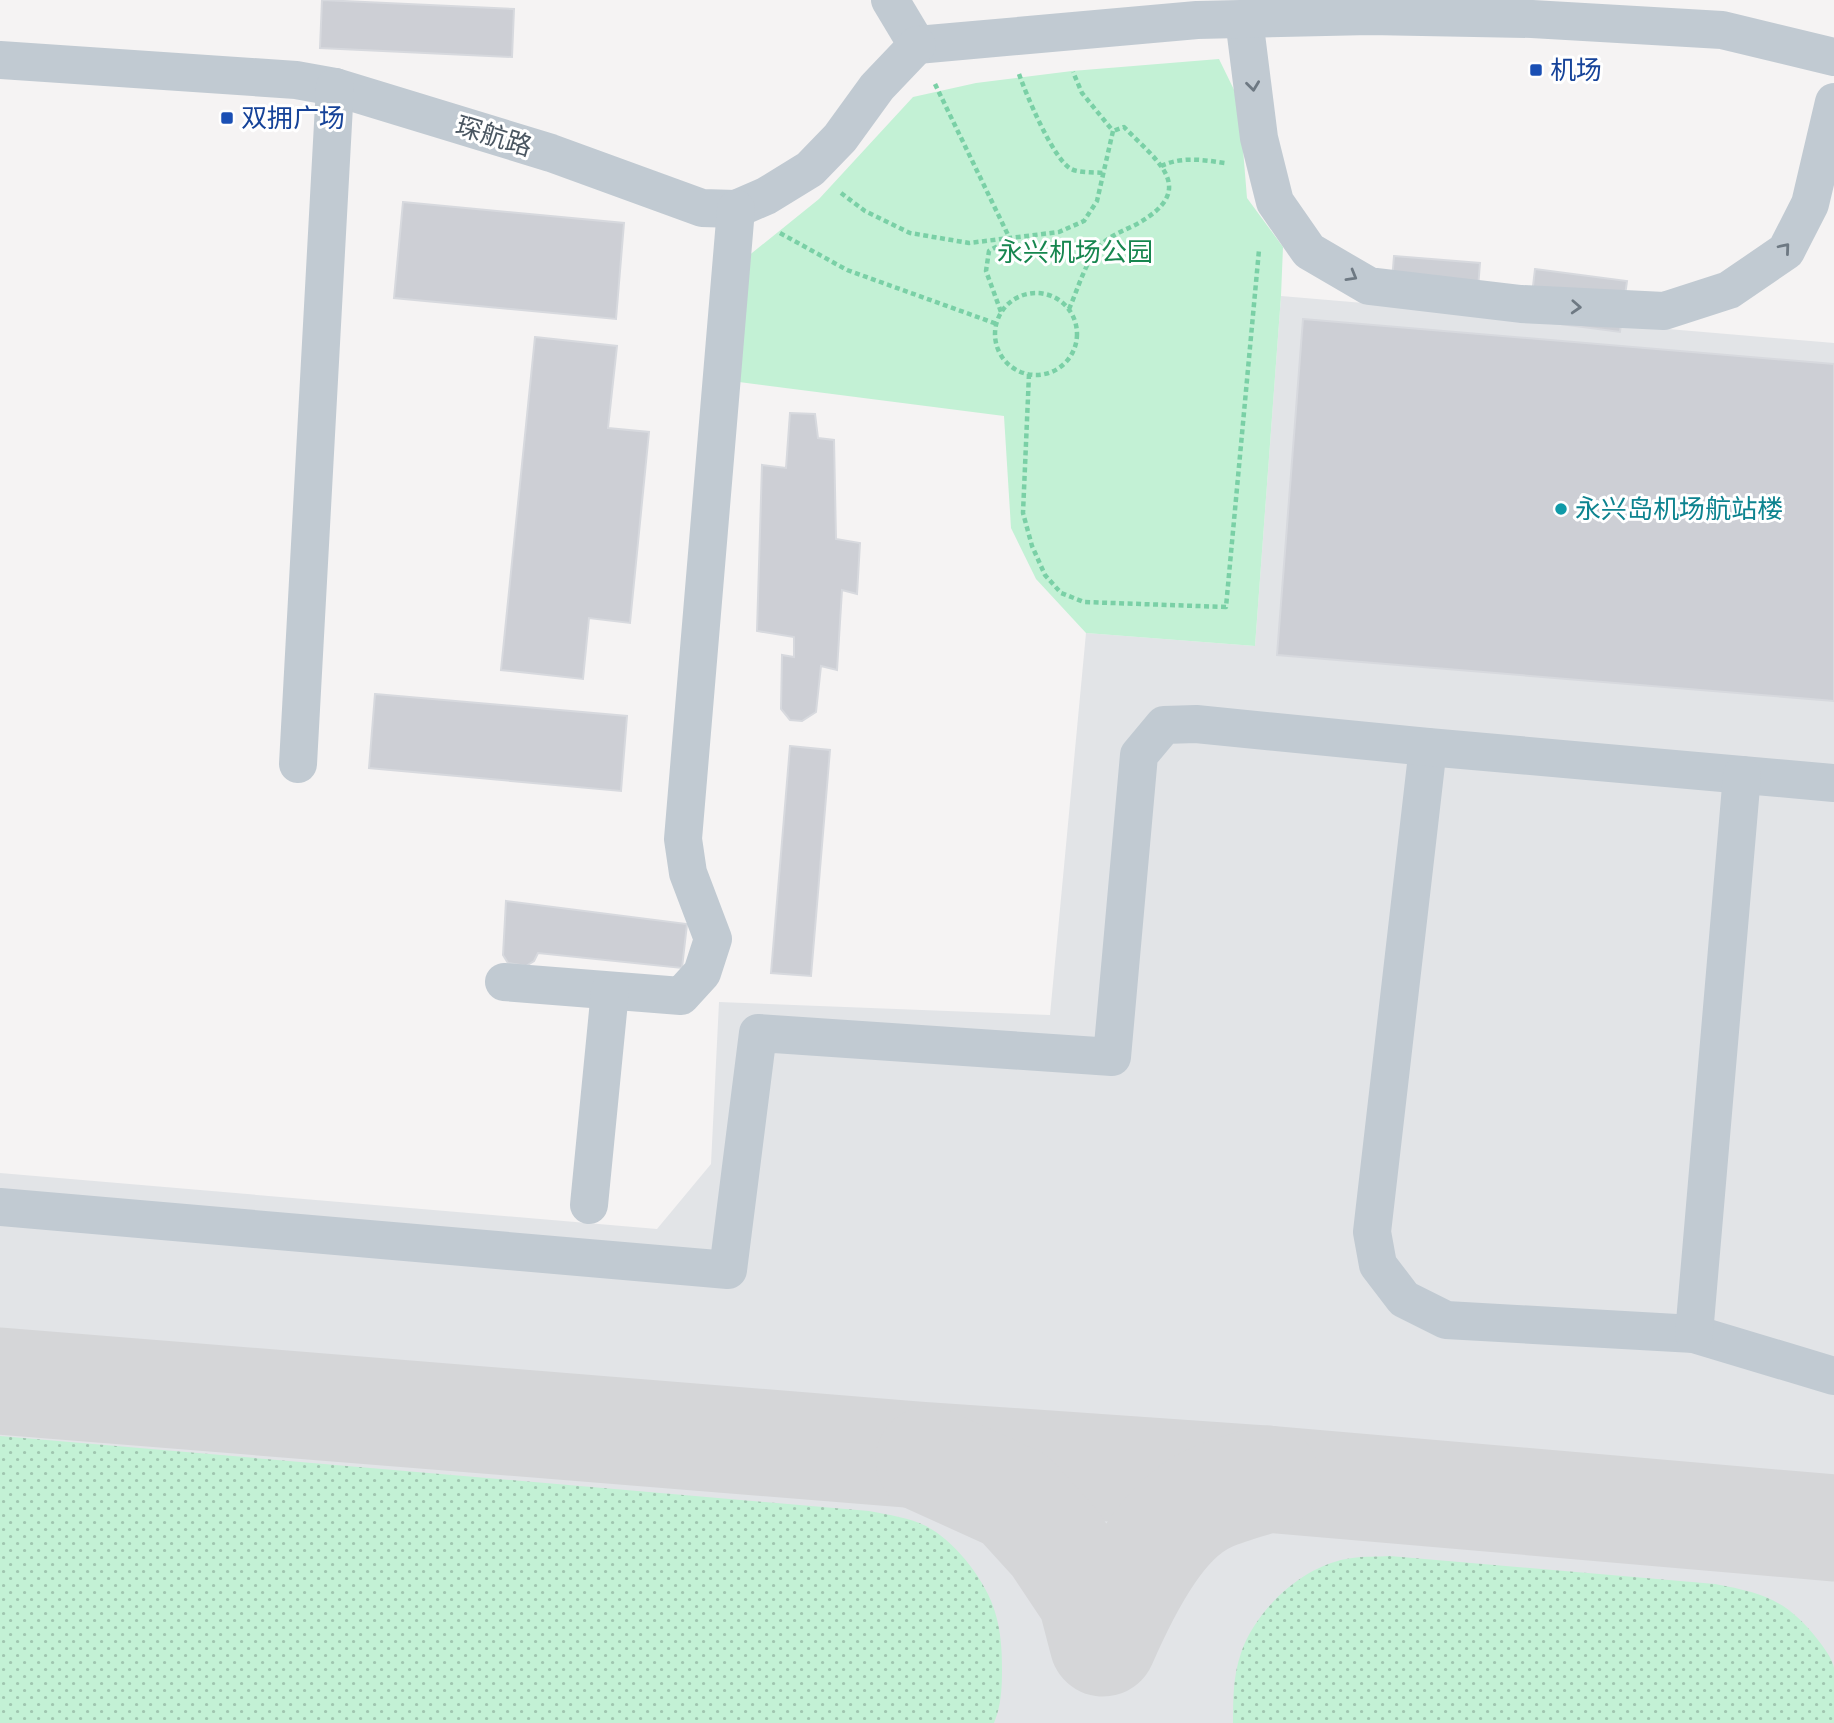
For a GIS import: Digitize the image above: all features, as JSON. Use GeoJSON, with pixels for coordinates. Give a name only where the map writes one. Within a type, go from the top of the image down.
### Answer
{"type":"FeatureCollection","features":[{"type":"Feature","properties":{"kind":"street"},"geometry":{"type":"LineString","coordinates":[[890,0],[917,45],[1197,20],[1370,16],[1532,19],[1722,30],[1834,57]]}},
{"type":"Feature","properties":{"kind":"street"},"geometry":{"type":"LineString","coordinates":[[1244,19],[1259,138],[1275,202],[1309,251],[1369,286],[1521,304],[1664,311],[1729,290],[1786,251],[1810,204],[1834,102]]}},
{"type":"Feature","properties":{"kind":"street","name":"琛航路"},"geometry":{"type":"LineString","coordinates":[[0,60],[296,80],[335,87],[551,153],[702,208],[736,209],[766,196],[810,169],[840,138],[877,86],[917,45]]}},
{"type":"Feature","properties":{"kind":"street"},"geometry":{"type":"LineString","coordinates":[[298,764],[335,87]]}},
{"type":"Feature","properties":{"kind":"street"},"geometry":{"type":"LineString","coordinates":[[504,982],[681,996],[702,973],[713,939],[688,873],[683,839],[736,209]]}},
{"type":"Feature","properties":{"kind":"street"},"geometry":{"type":"LineString","coordinates":[[0,1207],[728,1270],[758,1033],[1112,1057],[1139,755],[1164,725],[1196,724],[1834,783]]}},
{"type":"Feature","properties":{"kind":"street"},"geometry":{"type":"LineString","coordinates":[[1429,747],[1372,1232],[1378,1265],[1404,1299],[1446,1320],[1694,1334],[1834,1376]]}},
{"type":"Feature","properties":{"kind":"street"},"geometry":{"type":"LineString","coordinates":[[1694,1334],[1742,775]]}},
{"type":"Feature","properties":{"kind":"street"},"geometry":{"type":"LineString","coordinates":[[589,1205],[610,991]]}},
{"type":"Feature","properties":{"kind":"path"},"geometry":{"type":"LineString","coordinates":[[1056,32],[1082,93],[1113,131]]}},
{"type":"Feature","properties":{"kind":"path"},"geometry":{"type":"LineString","coordinates":[[1006,37],[1028,100],[1062,162],[1072,170],[1103,173]]}},
{"type":"Feature","properties":{"kind":"path"},"geometry":{"type":"LineString","coordinates":[[917,45],[1010,239]]}},
{"type":"Feature","properties":{"kind":"path"},"geometry":{"type":"LineString","coordinates":[[1069,309],[1092,256],[1101,244],[1156,213],[1168,197],[1170,184],[1161,166],[1124,127],[1113,131]]}},
{"type":"Feature","properties":{"kind":"path"},"geometry":{"type":"LineString","coordinates":[[810,169],[865,211],[910,233],[969,243],[1010,239],[1059,232],[1084,221],[1097,201],[1113,131]]}},
{"type":"Feature","properties":{"kind":"path"},"geometry":{"type":"LineString","coordinates":[[1161,166],[1174,160],[1187,159],[1266,168]]}},
{"type":"Feature","properties":{"kind":"path"},"geometry":{"type":"LineString","coordinates":[[736,209],[847,270],[997,324]]}},
{"type":"Feature","properties":{"kind":"path"},"geometry":{"type":"LineString","coordinates":[[1029,374],[1023,513],[1032,546],[1045,575],[1060,593],[1084,601],[1226,607],[1260,236]]}},
{"type":"Feature","properties":{"kind":"path"},"geometry":{"type":"LineString","coordinates":[[1001,312],[986,271],[989,251],[1010,239]]}},
{"type":"Feature","properties":{"kind":"path"},"geometry":{"type":"LineString","coordinates":[[1034,293],[1047,294],[1069,309],[1075,321],[1077,335],[1074,349],[1067,361],[1056,370],[1029,374],[1017,370],[1006,361],[996,338],[1001,312],[1010,302],[1034,293]]}},
{"type":"Feature","properties":{"kind":"shaded area"},"geometry":{"type":"Polygon","coordinates":[[[1281,296],[1834,343],[1834,1723],[0,1723],[0,1173],[657,1229],[711,1164],[719,1002],[1050,1015],[1086,633],[1255,646],[1281,296]]]}},
{"type":"Feature","properties":{"kind":"green space","name":"永兴机场公园"},"geometry":{"type":"Polygon","coordinates":[[[1219,59],[1239,100],[1247,198],[1283,247],[1255,646],[1086,633],[1036,579],[1011,528],[1004,416],[739,382],[747,257],[819,199],[913,97],[976,83],[1072,71],[1219,59]]]}},
{"type":"Feature","properties":{"kind":"green space"},"geometry":{"type":"Polygon","coordinates":[[[0,1436],[869,1511],[909,1520],[931,1529],[951,1544],[970,1565],[991,1601],[999,1626],[1001,1648],[1002,1684],[998,1710],[994,1723],[0,1723],[0,1436]]]}},
{"type":"Feature","properties":{"kind":"green space"},"geometry":{"type":"Polygon","coordinates":[[[1390,1556],[1715,1584],[1761,1595],[1796,1616],[1830,1657],[1834,1668],[1834,1723],[1233,1723],[1233,1696],[1238,1662],[1248,1637],[1270,1605],[1300,1579],[1334,1562],[1390,1556]]]}},
{"type":"Feature","properties":{"kind":"building"},"geometry":{"type":"Polygon","coordinates":[[[322,0],[514,9],[512,57],[320,48],[322,0]]]}},
{"type":"Feature","properties":{"kind":"building"},"geometry":{"type":"Polygon","coordinates":[[[403,202],[624,223],[616,319],[394,298],[403,202]]]}},
{"type":"Feature","properties":{"kind":"building"},"geometry":{"type":"Polygon","coordinates":[[[1394,256],[1480,263],[1476,313],[1390,305],[1394,256]]]}},
{"type":"Feature","properties":{"kind":"building"},"geometry":{"type":"Polygon","coordinates":[[[1535,269],[1627,281],[1620,332],[1529,320],[1535,269]]]}},
{"type":"Feature","properties":{"kind":"building","name":"永兴岛机场航站楼"},"geometry":{"type":"Polygon","coordinates":[[[1303,319],[1834,364],[1834,701],[1277,655],[1303,319]]]}},
{"type":"Feature","properties":{"kind":"building"},"geometry":{"type":"Polygon","coordinates":[[[535,337],[617,346],[608,428],[649,432],[630,623],[589,618],[583,679],[501,670],[535,337]]]}},
{"type":"Feature","properties":{"kind":"building"},"geometry":{"type":"Polygon","coordinates":[[[790,413],[815,414],[818,438],[834,440],[836,539],[860,543],[857,594],[842,590],[837,670],[821,666],[816,712],[802,721],[790,720],[781,709],[782,655],[794,657],[794,637],[757,631],[762,465],[786,468],[790,413]]]}},
{"type":"Feature","properties":{"kind":"building"},"geometry":{"type":"Polygon","coordinates":[[[375,694],[627,716],[621,791],[369,768],[375,694]]]}},
{"type":"Feature","properties":{"kind":"building"},"geometry":{"type":"Polygon","coordinates":[[[790,746],[830,750],[811,976],[771,973],[790,746]]]}},
{"type":"Feature","properties":{"kind":"building"},"geometry":{"type":"Polygon","coordinates":[[[506,901],[687,924],[682,968],[538,953],[534,961],[526,966],[508,963],[503,955],[506,901]]]}},
{"type":"Feature","properties":{"kind":"taxiway"},"geometry":{"type":"LineString","coordinates":[[0,1381],[918,1455],[1267,1479],[1834,1528]]}},
{"type":"Feature","properties":{"kind":"taxiway"},"geometry":{"type":"LineString","coordinates":[[929,1460],[1015,1499],[1055,1543],[1091,1597],[1103,1643],[1133,1582],[1175,1523],[1210,1498],[1267,1479]]}},
{"type":"Feature","properties":{"kind":"place","name":"机场"},"geometry":{"type":"Point","coordinates":[1536,70]}},
{"type":"Feature","properties":{"kind":"place","name":"双拥广场"},"geometry":{"type":"Point","coordinates":[227,118]}},
{"type":"Feature","properties":{"kind":"place","name":"永兴岛机场航站楼"},"geometry":{"type":"Point","coordinates":[1561,509]}}]}
